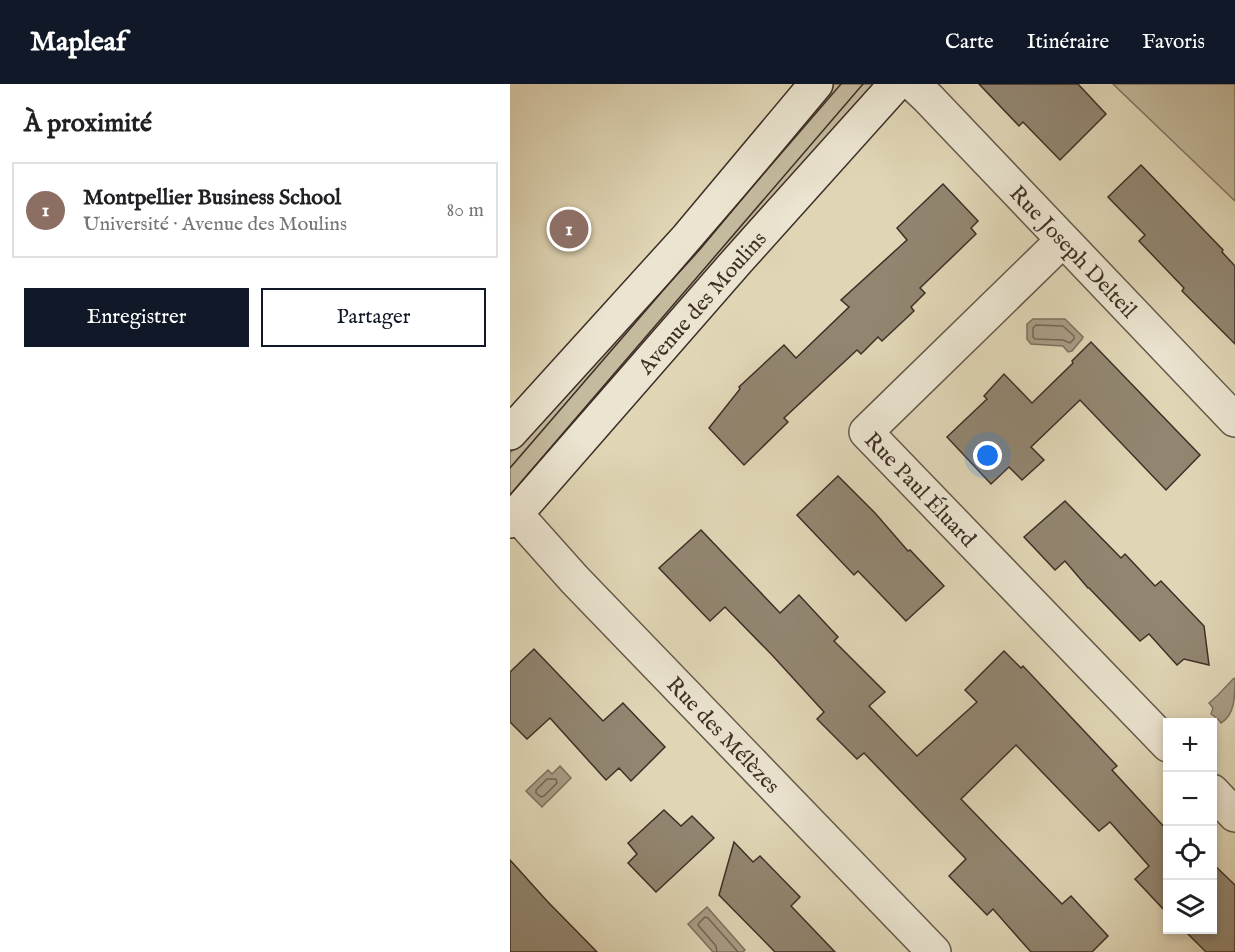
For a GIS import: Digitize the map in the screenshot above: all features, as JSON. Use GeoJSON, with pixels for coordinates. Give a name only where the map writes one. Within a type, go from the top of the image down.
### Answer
{"type":"FeatureCollection","features":[{"type":"Feature","properties":{"kind":"street"},"geometry":{"type":"LineString","coordinates":[[510,433],[687,238],[816,84]]}},
{"type":"Feature","properties":{"kind":"street","name":"Avenue des Moulins"},"geometry":{"type":"LineString","coordinates":[[513,518],[738,260],[896,84]]}},
{"type":"Feature","properties":{"kind":"street","name":"Rue Joseph Delteil"},"geometry":{"type":"LineString","coordinates":[[913,84],[1235,420]]}},
{"type":"Feature","properties":{"kind":"street","name":"Rue Paul Éluard"},"geometry":{"type":"LineString","coordinates":[[1063,240],[866,432],[1163,741]]}},
{"type":"Feature","properties":{"kind":"street","name":"Rue des Mélèzes"},"geometry":{"type":"LineString","coordinates":[[513,518],[934,952]]}},
{"type":"Feature","properties":{"kind":"street"},"geometry":{"type":"LineString","coordinates":[[1217,796],[1235,814]]}},
{"type":"Feature","properties":{"kind":"shaded area"},"geometry":{"type":"Polygon","coordinates":[[[827,84],[874,84],[510,507],[510,453],[827,84]]]}},
{"type":"Feature","properties":{"kind":"shaded area"},"geometry":{"type":"Polygon","coordinates":[[[1113,84],[1235,84],[1235,201],[1113,84]]]}},
{"type":"Feature","properties":{"kind":"water"},"geometry":{"type":"Polygon","coordinates":[[[1033,319],[1065,319],[1083,337],[1072,351],[1068,352],[1063,346],[1031,344],[1027,339],[1027,324],[1033,319]]]}},
{"type":"Feature","properties":{"kind":"water"},"geometry":{"type":"Polygon","coordinates":[[[1235,678],[1232,710],[1226,720],[1221,723],[1211,714],[1213,708],[1209,703],[1235,678]]]}},
{"type":"Feature","properties":{"kind":"water"},"geometry":{"type":"Polygon","coordinates":[[[560,766],[571,778],[542,807],[526,791],[548,770],[552,774],[560,766]]]}},
{"type":"Feature","properties":{"kind":"water"},"geometry":{"type":"Polygon","coordinates":[[[707,907],[745,950],[743,952],[713,952],[688,924],[707,907]]]}},
{"type":"Feature","properties":{"kind":"building"},"geometry":{"type":"Polygon","coordinates":[[[979,84],[1078,84],[1106,114],[1060,160],[1023,122],[1019,126],[979,84]]]}},
{"type":"Feature","properties":{"kind":"building"},"geometry":{"type":"Polygon","coordinates":[[[1141,165],[1223,250],[1222,252],[1235,266],[1235,344],[1182,291],[1184,288],[1139,241],[1145,235],[1108,197],[1141,165]]]}},
{"type":"Feature","properties":{"kind":"building"},"geometry":{"type":"Polygon","coordinates":[[[943,184],[978,221],[971,228],[976,234],[920,288],[925,293],[911,307],[914,311],[882,341],[878,337],[861,354],[857,350],[784,418],[788,422],[744,465],[709,428],[740,389],[739,387],[784,345],[796,358],[849,307],[841,300],[907,240],[897,228],[943,184]]]}},
{"type":"Feature","properties":{"kind":"building"},"geometry":{"type":"Polygon","coordinates":[[[1091,342],[1200,455],[1166,490],[1080,400],[1031,447],[1044,460],[1022,480],[1009,467],[991,484],[947,437],[987,399],[984,396],[1004,374],[1032,403],[1091,342]]]}},
{"type":"Feature","properties":{"kind":"building"},"geometry":{"type":"Polygon","coordinates":[[[838,476],[944,586],[906,621],[858,571],[854,575],[797,515],[838,476]]]}},
{"type":"Feature","properties":{"kind":"building"},"geometry":{"type":"Polygon","coordinates":[[[1065,501],[1121,558],[1125,554],[1155,586],[1161,581],[1204,626],[1209,665],[1184,659],[1177,665],[1149,634],[1140,641],[1065,561],[1055,570],[1024,537],[1065,501]]]}},
{"type":"Feature","properties":{"kind":"building"},"geometry":{"type":"Polygon","coordinates":[[[701,530],[780,613],[799,595],[838,637],[834,641],[885,692],[869,706],[917,756],[977,702],[965,690],[1004,651],[1021,668],[1023,666],[1117,766],[1112,770],[1163,826],[1163,909],[1135,879],[1149,866],[1110,822],[1099,831],[1016,745],[961,799],[1062,904],[1071,896],[1108,936],[1092,952],[1031,952],[993,909],[987,915],[949,876],[966,859],[864,753],[857,759],[817,719],[824,712],[772,655],[725,607],[710,621],[659,568],[701,530]]]}},
{"type":"Feature","properties":{"kind":"building"},"geometry":{"type":"Polygon","coordinates":[[[534,649],[603,721],[623,703],[665,747],[631,781],[619,768],[606,780],[550,718],[527,739],[510,722],[510,672],[534,649]]]}},
{"type":"Feature","properties":{"kind":"building"},"geometry":{"type":"Polygon","coordinates":[[[664,810],[681,826],[692,816],[714,838],[656,892],[628,863],[637,854],[628,843],[664,810]]]}},
{"type":"Feature","properties":{"kind":"building"},"geometry":{"type":"Polygon","coordinates":[[[734,842],[753,862],[760,856],[800,897],[791,906],[835,952],[775,952],[719,895],[734,842]]]}},
{"type":"Feature","properties":{"kind":"building"},"geometry":{"type":"Polygon","coordinates":[[[510,860],[547,901],[597,952],[510,952],[510,860]]]}},
{"type":"Feature","properties":{"kind":"building"},"geometry":{"type":"Polygon","coordinates":[[[1217,868],[1235,885],[1235,952],[1206,952],[1188,934],[1217,934],[1217,868]]]}},
{"type":"Feature","properties":{"kind":"tram line"},"geometry":{"type":"LineString","coordinates":[[510,468],[841,84]]}},
{"type":"Feature","properties":{"kind":"tram line"},"geometry":{"type":"LineString","coordinates":[[510,495],[863,84]]}},
{"type":"Feature","properties":{"kind":"place","name":"Montpellier Business School"},"geometry":{"type":"Point","coordinates":[569,229]}}]}
